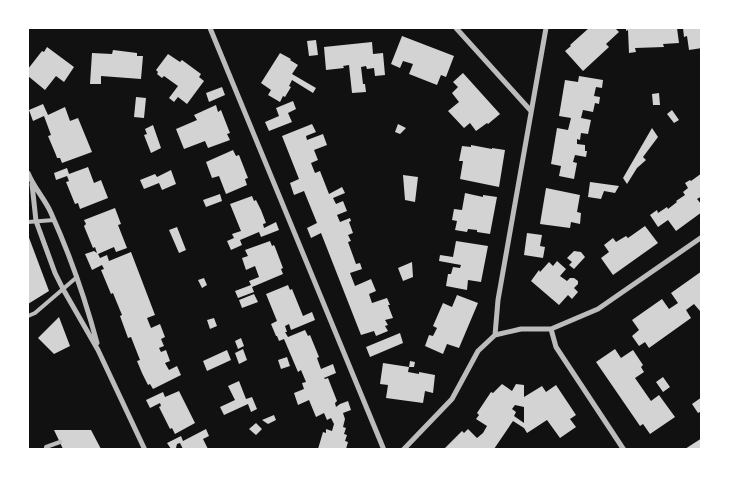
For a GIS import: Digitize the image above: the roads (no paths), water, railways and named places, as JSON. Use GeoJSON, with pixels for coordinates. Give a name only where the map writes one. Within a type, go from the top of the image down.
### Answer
{"type":"FeatureCollection","features":[{"type":"Feature","properties":{"kind":"street"},"geometry":{"type":"LineString","coordinates":[[210,28],[384,450]]}},
{"type":"Feature","properties":{"kind":"street"},"geometry":{"type":"LineString","coordinates":[[456,28],[531,111]]}},
{"type":"Feature","properties":{"kind":"street"},"geometry":{"type":"LineString","coordinates":[[495,335],[498,300],[546,28]]}},
{"type":"Feature","properties":{"kind":"street"},"geometry":{"type":"LineString","coordinates":[[28,173],[32,184],[50,211],[77,277],[88,309],[98,350]]}},
{"type":"Feature","properties":{"kind":"street"},"geometry":{"type":"LineString","coordinates":[[32,184],[36,221],[55,273],[62,289],[98,350],[145,450]]}},
{"type":"Feature","properties":{"kind":"street"},"geometry":{"type":"LineString","coordinates":[[403,450],[452,400],[478,351],[495,335],[521,329],[551,329],[598,309],[702,237]]}},
{"type":"Feature","properties":{"kind":"street"},"geometry":{"type":"LineString","coordinates":[[551,329],[556,347],[624,450]]}},
{"type":"Feature","properties":{"kind":"lane"},"geometry":{"type":"LineString","coordinates":[[28,222],[54,220]]}},
{"type":"Feature","properties":{"kind":"lane"},"geometry":{"type":"LineString","coordinates":[[28,316],[77,277]]}},
{"type":"Feature","properties":{"kind":"lane"},"geometry":{"type":"LineString","coordinates":[[46,450],[46,447],[60,442]]}}]}
